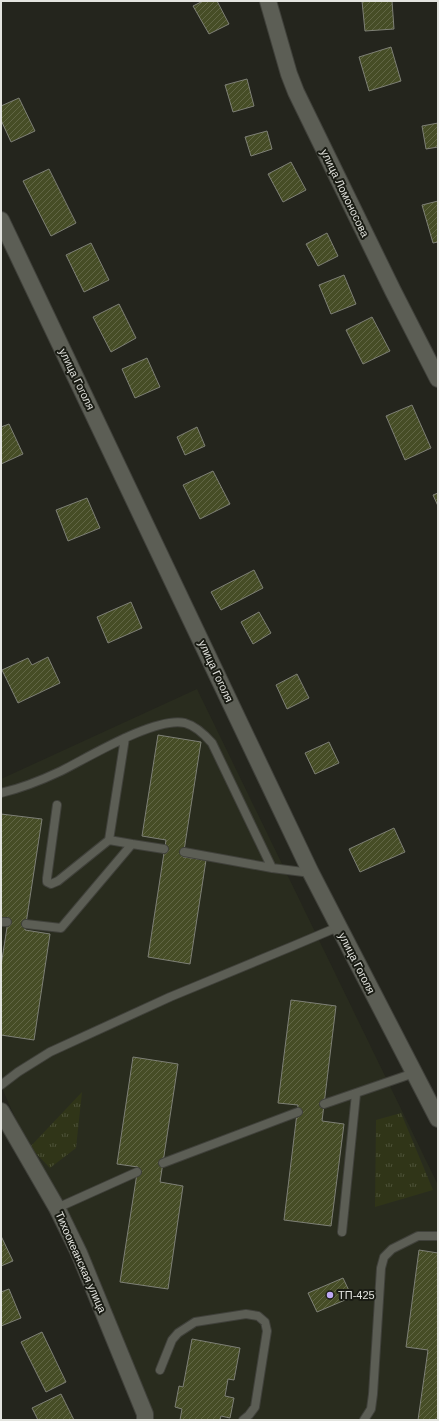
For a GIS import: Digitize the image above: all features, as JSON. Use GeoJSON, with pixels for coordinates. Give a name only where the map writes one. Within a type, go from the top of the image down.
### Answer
{"type":"FeatureCollection","features":[{"type":"Feature","properties":{"kind":"street","name":"улица Ломоносова"},"geometry":{"type":"LineString","coordinates":[[268,1],[289,74],[296,92],[393,291],[438,379]]}},
{"type":"Feature","properties":{"kind":"street","name":"улица Гоголя"},"geometry":{"type":"LineString","coordinates":[[1,220],[311,873],[438,1119]]}},
{"type":"Feature","properties":{"kind":"street","name":"Тихоокеанская улица"},"geometry":{"type":"LineString","coordinates":[[1,1111],[57,1208],[79,1253],[145,1414],[145,1420]]}},
{"type":"Feature","properties":{"kind":"lane"},"geometry":{"type":"LineString","coordinates":[[1,793],[40,780],[125,738],[170,722],[186,723],[204,735],[212,743],[272,868]]}},
{"type":"Feature","properties":{"kind":"lane"},"geometry":{"type":"LineString","coordinates":[[57,805],[47,878],[47,882],[49,884],[54,884],[109,840],[125,738]]}},
{"type":"Feature","properties":{"kind":"lane"},"geometry":{"type":"LineString","coordinates":[[109,840],[164,849]]}},
{"type":"Feature","properties":{"kind":"lane"},"geometry":{"type":"LineString","coordinates":[[26,924],[61,928],[132,844]]}},
{"type":"Feature","properties":{"kind":"lane"},"geometry":{"type":"LineString","coordinates":[[184,852],[272,868],[311,873]]}},
{"type":"Feature","properties":{"kind":"lane"},"geometry":{"type":"LineString","coordinates":[[1,1085],[18,1072],[50,1052],[170,997],[338,926]]}},
{"type":"Feature","properties":{"kind":"lane"},"geometry":{"type":"LineString","coordinates":[[324,1104],[414,1073]]}},
{"type":"Feature","properties":{"kind":"lane"},"geometry":{"type":"LineString","coordinates":[[342,1232],[356,1094]]}},
{"type":"Feature","properties":{"kind":"lane"},"geometry":{"type":"LineString","coordinates":[[163,1163],[298,1112]]}},
{"type":"Feature","properties":{"kind":"lane"},"geometry":{"type":"LineString","coordinates":[[57,1208],[137,1172]]}},
{"type":"Feature","properties":{"kind":"lane"},"geometry":{"type":"LineString","coordinates":[[364,1420],[371,1409],[373,1394],[381,1268],[384,1257],[392,1249],[418,1236],[438,1236]]}},
{"type":"Feature","properties":{"kind":"lane"},"geometry":{"type":"LineString","coordinates":[[160,1370],[172,1340],[178,1333],[195,1322],[246,1314],[258,1316],[265,1322],[267,1331],[255,1407],[243,1420]]}},
{"type":"Feature","properties":{"kind":"shaded area"},"geometry":{"type":"Polygon","coordinates":[[[197,689],[438,1185],[438,1420],[150,1420],[1,1086],[1,779],[197,689]]]}},
{"type":"Feature","properties":{"kind":"green space"},"geometry":{"type":"Polygon","coordinates":[[[82,1092],[76,1148],[50,1168],[30,1147],[82,1092]]]}},
{"type":"Feature","properties":{"kind":"green space"},"geometry":{"type":"Polygon","coordinates":[[[401,1113],[433,1190],[375,1207],[376,1120],[401,1113]]]}},
{"type":"Feature","properties":{"kind":"building"},"geometry":{"type":"Polygon","coordinates":[[[203,1],[217,1],[229,24],[209,34],[193,6],[203,1]]]}},
{"type":"Feature","properties":{"kind":"building"},"geometry":{"type":"Polygon","coordinates":[[[362,1],[392,1],[394,29],[365,31],[362,1]]]}},
{"type":"Feature","properties":{"kind":"building"},"geometry":{"type":"Polygon","coordinates":[[[391,47],[401,81],[369,91],[359,57],[391,47]]]}},
{"type":"Feature","properties":{"kind":"building"},"geometry":{"type":"Polygon","coordinates":[[[247,79],[254,106],[233,112],[225,85],[247,79]]]}},
{"type":"Feature","properties":{"kind":"building"},"geometry":{"type":"Polygon","coordinates":[[[19,98],[35,131],[11,142],[1,120],[1,106],[19,98]]]}},
{"type":"Feature","properties":{"kind":"building"},"geometry":{"type":"Polygon","coordinates":[[[438,123],[438,147],[426,149],[422,126],[438,123]]]}},
{"type":"Feature","properties":{"kind":"building"},"geometry":{"type":"Polygon","coordinates":[[[267,131],[272,149],[251,156],[245,137],[267,131]]]}},
{"type":"Feature","properties":{"kind":"building"},"geometry":{"type":"Polygon","coordinates":[[[291,162],[306,190],[283,202],[268,174],[291,162]]]}},
{"type":"Feature","properties":{"kind":"building"},"geometry":{"type":"Polygon","coordinates":[[[49,169],[76,223],[51,236],[23,181],[49,169]]]}},
{"type":"Feature","properties":{"kind":"building"},"geometry":{"type":"Polygon","coordinates":[[[438,201],[438,242],[433,243],[422,205],[438,201]]]}},
{"type":"Feature","properties":{"kind":"building"},"geometry":{"type":"Polygon","coordinates":[[[327,233],[338,256],[318,266],[306,244],[327,233]]]}},
{"type":"Feature","properties":{"kind":"building"},"geometry":{"type":"Polygon","coordinates":[[[91,243],[109,280],[84,292],[66,255],[91,243]]]}},
{"type":"Feature","properties":{"kind":"building"},"geometry":{"type":"Polygon","coordinates":[[[344,275],[356,304],[331,314],[319,285],[344,275]]]}},
{"type":"Feature","properties":{"kind":"building"},"geometry":{"type":"Polygon","coordinates":[[[119,304],[136,338],[111,352],[93,317],[119,304]]]}},
{"type":"Feature","properties":{"kind":"building"},"geometry":{"type":"Polygon","coordinates":[[[372,317],[390,351],[363,364],[346,330],[372,317]]]}},
{"type":"Feature","properties":{"kind":"building"},"geometry":{"type":"Polygon","coordinates":[[[147,358],[160,387],[135,398],[122,369],[147,358]]]}},
{"type":"Feature","properties":{"kind":"building"},"geometry":{"type":"Polygon","coordinates":[[[412,405],[431,448],[405,460],[386,416],[412,405]]]}},
{"type":"Feature","properties":{"kind":"building"},"geometry":{"type":"Polygon","coordinates":[[[9,424],[23,454],[1,464],[1,427],[9,424]]]}},
{"type":"Feature","properties":{"kind":"building"},"geometry":{"type":"Polygon","coordinates":[[[197,427],[205,446],[185,455],[177,437],[197,427]]]}},
{"type":"Feature","properties":{"kind":"building"},"geometry":{"type":"Polygon","coordinates":[[[213,471],[230,504],[200,519],[183,485],[213,471]]]}},
{"type":"Feature","properties":{"kind":"building"},"geometry":{"type":"Polygon","coordinates":[[[438,493],[438,506],[433,495],[438,493]]]}},
{"type":"Feature","properties":{"kind":"building"},"geometry":{"type":"Polygon","coordinates":[[[87,498],[100,528],[68,541],[56,510],[87,498]]]}},
{"type":"Feature","properties":{"kind":"building"},"geometry":{"type":"Polygon","coordinates":[[[254,570],[263,588],[221,610],[211,592],[254,570]]]}},
{"type":"Feature","properties":{"kind":"building"},"geometry":{"type":"Polygon","coordinates":[[[131,602],[142,628],[108,643],[97,617],[131,602]]]}},
{"type":"Feature","properties":{"kind":"building"},"geometry":{"type":"Polygon","coordinates":[[[259,612],[271,633],[253,644],[241,622],[259,612]]]}},
{"type":"Feature","properties":{"kind":"building"},"geometry":{"type":"Polygon","coordinates":[[[48,657],[60,683],[18,703],[2,670],[28,658],[32,665],[48,657]]]}},
{"type":"Feature","properties":{"kind":"building"},"geometry":{"type":"Polygon","coordinates":[[[297,674],[309,698],[287,709],[276,685],[297,674]]]}},
{"type":"Feature","properties":{"kind":"building"},"geometry":{"type":"Polygon","coordinates":[[[158,735],[201,742],[183,857],[206,860],[190,964],[148,957],[166,840],[142,836],[158,735]]]}},
{"type":"Feature","properties":{"kind":"building"},"geometry":{"type":"Polygon","coordinates":[[[329,742],[339,763],[315,774],[305,753],[329,742]]]}},
{"type":"Feature","properties":{"kind":"building"},"geometry":{"type":"Polygon","coordinates":[[[1,814],[42,819],[25,930],[50,934],[34,1040],[1,1035],[1,966],[8,921],[1,920],[1,814]]]}},
{"type":"Feature","properties":{"kind":"building"},"geometry":{"type":"Polygon","coordinates":[[[394,828],[405,852],[360,872],[349,849],[394,828]]]}},
{"type":"Feature","properties":{"kind":"building"},"geometry":{"type":"Polygon","coordinates":[[[291,1000],[336,1006],[322,1121],[344,1124],[331,1226],[284,1220],[298,1105],[278,1103],[291,1000]]]}},
{"type":"Feature","properties":{"kind":"building"},"geometry":{"type":"Polygon","coordinates":[[[133,1057],[178,1064],[160,1182],[183,1186],[168,1289],[120,1282],[138,1167],[117,1164],[133,1057]]]}},
{"type":"Feature","properties":{"kind":"building"},"geometry":{"type":"Polygon","coordinates":[[[1,1236],[13,1261],[1,1266],[1,1236]]]}},
{"type":"Feature","properties":{"kind":"building"},"geometry":{"type":"Polygon","coordinates":[[[419,1250],[438,1253],[438,1420],[418,1420],[428,1350],[406,1347],[419,1250]]]}},
{"type":"Feature","properties":{"kind":"building","name":"ТП-425"},"geometry":{"type":"Polygon","coordinates":[[[343,1278],[352,1297],[317,1312],[308,1293],[343,1278]]]}},
{"type":"Feature","properties":{"kind":"building"},"geometry":{"type":"Polygon","coordinates":[[[9,1289],[21,1318],[1,1326],[1,1292],[9,1289]]]}},
{"type":"Feature","properties":{"kind":"building"},"geometry":{"type":"Polygon","coordinates":[[[42,1332],[66,1382],[46,1392],[21,1342],[42,1332]]]}},
{"type":"Feature","properties":{"kind":"building"},"geometry":{"type":"Polygon","coordinates":[[[192,1339],[240,1348],[234,1380],[228,1379],[225,1396],[234,1398],[230,1418],[221,1416],[220,1420],[180,1420],[182,1409],[175,1407],[179,1386],[183,1387],[192,1339]]]}},
{"type":"Feature","properties":{"kind":"building"},"geometry":{"type":"Polygon","coordinates":[[[61,1394],[74,1420],[38,1420],[32,1408],[61,1394]]]}},
{"type":"Feature","properties":{"kind":"place","name":"ТП-425"},"geometry":{"type":"Point","coordinates":[330,1295]}}]}
